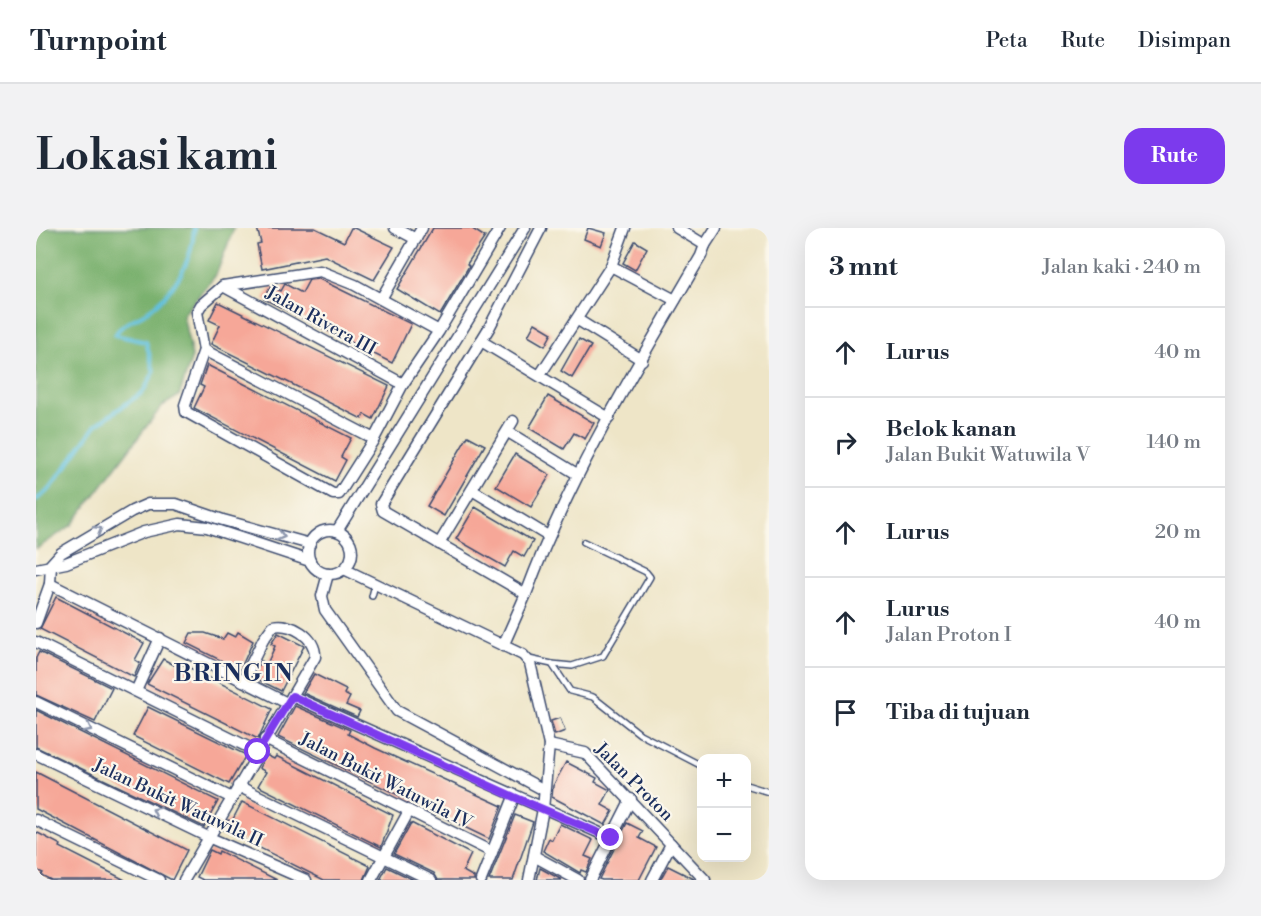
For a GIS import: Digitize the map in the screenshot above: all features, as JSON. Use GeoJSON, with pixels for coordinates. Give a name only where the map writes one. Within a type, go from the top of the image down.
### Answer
{"type":"FeatureCollection","features":[{"type":"Feature","properties":{"kind":"street"},"geometry":{"type":"LineString","coordinates":[[395,228],[416,239]]}},
{"type":"Feature","properties":{"kind":"street"},"geometry":{"type":"LineString","coordinates":[[381,298],[423,228]]}},
{"type":"Feature","properties":{"kind":"street"},"geometry":{"type":"LineString","coordinates":[[439,331],[355,285],[316,271],[223,286],[201,305],[197,312],[204,350],[185,405],[186,412],[333,494],[339,494],[374,439],[403,384],[439,331],[500,228]]}},
{"type":"Feature","properties":{"kind":"street"},"geometry":{"type":"LineString","coordinates":[[337,531],[525,228]]}},
{"type":"Feature","properties":{"kind":"street"},"geometry":{"type":"LineString","coordinates":[[526,594],[383,511],[381,504],[481,341],[541,228]]}},
{"type":"Feature","properties":{"kind":"street"},"geometry":{"type":"LineString","coordinates":[[540,375],[578,320],[611,266],[625,228]]}},
{"type":"Feature","properties":{"kind":"street"},"geometry":{"type":"LineString","coordinates":[[677,228],[705,245]]}},
{"type":"Feature","properties":{"kind":"street"},"geometry":{"type":"LineString","coordinates":[[503,646],[548,536],[577,474],[716,228]]}},
{"type":"Feature","properties":{"kind":"street"},"geometry":{"type":"LineString","coordinates":[[611,266],[675,300]]}},
{"type":"Feature","properties":{"kind":"street","name":"Jalan Rivera III"},"geometry":{"type":"LineString","coordinates":[[223,286],[403,384]]}},
{"type":"Feature","properties":{"kind":"street"},"geometry":{"type":"LineString","coordinates":[[578,320],[642,360]]}},
{"type":"Feature","properties":{"kind":"street"},"geometry":{"type":"LineString","coordinates":[[481,341],[609,418]]}},
{"type":"Feature","properties":{"kind":"street"},"geometry":{"type":"LineString","coordinates":[[204,350],[374,439]]}},
{"type":"Feature","properties":{"kind":"street"},"geometry":{"type":"LineString","coordinates":[[422,356],[440,365]]}},
{"type":"Feature","properties":{"kind":"street"},"geometry":{"type":"LineString","coordinates":[[439,544],[510,427],[577,474]]}},
{"type":"Feature","properties":{"kind":"street"},"geometry":{"type":"LineString","coordinates":[[472,490],[548,536]]}},
{"type":"Feature","properties":{"kind":"street"},"geometry":{"type":"LineString","coordinates":[[36,623],[50,584],[51,564],[61,553],[148,504],[176,504],[223,520],[310,544]]}},
{"type":"Feature","properties":{"kind":"street"},"geometry":{"type":"LineString","coordinates":[[176,504],[180,524]]}},
{"type":"Feature","properties":{"kind":"street"},"geometry":{"type":"LineString","coordinates":[[36,569],[51,564],[66,563],[144,532],[180,524],[207,527],[310,561],[317,570],[328,574],[344,569],[352,556],[352,546],[346,537],[337,531],[318,534],[310,544],[310,561]]}},
{"type":"Feature","properties":{"kind":"street"},"geometry":{"type":"LineString","coordinates":[[344,569],[374,590],[503,646],[527,659],[549,746],[543,809],[529,880]]}},
{"type":"Feature","properties":{"kind":"street"},"geometry":{"type":"LineString","coordinates":[[328,574],[322,596],[325,610],[397,711],[544,790]]}},
{"type":"Feature","properties":{"kind":"street"},"geometry":{"type":"LineString","coordinates":[[50,584],[243,681],[611,838]]}},
{"type":"Feature","properties":{"kind":"street"},"geometry":{"type":"LineString","coordinates":[[186,879],[208,837],[315,657],[311,641],[296,630],[279,625],[271,627],[243,681]]}},
{"type":"Feature","properties":{"kind":"street"},"geometry":{"type":"LineString","coordinates":[[136,691],[160,638]]}},
{"type":"Feature","properties":{"kind":"street"},"geometry":{"type":"LineString","coordinates":[[36,642],[258,752]]}},
{"type":"Feature","properties":{"kind":"street"},"geometry":{"type":"LineString","coordinates":[[36,702],[232,798]]}},
{"type":"Feature","properties":{"kind":"street","name":"Jalan Bukit Watuwila IV"},"geometry":{"type":"LineString","coordinates":[[265,739],[492,852]]}},
{"type":"Feature","properties":{"kind":"street","name":"Jalan Proton"},"geometry":{"type":"LineString","coordinates":[[549,746],[585,753],[631,799],[705,880]]}},
{"type":"Feature","properties":{"kind":"street","name":"Jalan Bukit Watuwila II"},"geometry":{"type":"LineString","coordinates":[[36,754],[208,837],[306,880]]}},
{"type":"Feature","properties":{"kind":"street"},"geometry":{"type":"LineString","coordinates":[[238,786],[431,880]]}},
{"type":"Feature","properties":{"kind":"street"},"geometry":{"type":"LineString","coordinates":[[481,880],[514,797]]}},
{"type":"Feature","properties":{"kind":"street"},"geometry":{"type":"LineString","coordinates":[[591,880],[631,799]]}},
{"type":"Feature","properties":{"kind":"street"},"geometry":{"type":"LineString","coordinates":[[371,880],[409,811]]}},
{"type":"Feature","properties":{"kind":"street"},"geometry":{"type":"LineString","coordinates":[[36,820],[159,880]]}},
{"type":"Feature","properties":{"kind":"street"},"geometry":{"type":"LineString","coordinates":[[652,880],[671,844]]}},
{"type":"Feature","properties":{"kind":"street"},"geometry":{"type":"LineString","coordinates":[[534,856],[578,880]]}},
{"type":"Feature","properties":{"kind":"lane"},"geometry":{"type":"LineString","coordinates":[[527,659],[572,666],[603,656],[650,577],[646,572],[584,542]]}},
{"type":"Feature","properties":{"kind":"lane"},"geometry":{"type":"LineString","coordinates":[[552,664],[570,691],[593,697],[640,734],[697,763]]}},
{"type":"Feature","properties":{"kind":"lane"},"geometry":{"type":"LineString","coordinates":[[751,786],[769,792]]}},
{"type":"Feature","properties":{"kind":"green space"},"geometry":{"type":"Polygon","coordinates":[[[36,228],[234,228],[216,275],[183,315],[192,357],[179,396],[162,406],[72,525],[36,549],[36,228]]]}},
{"type":"Feature","properties":{"kind":"building"},"geometry":{"type":"Polygon","coordinates":[[[257,228],[315,228],[344,242],[351,228],[354,228],[394,247],[374,280],[325,256],[262,269],[257,244],[261,243],[257,228]]]}},
{"type":"Feature","properties":{"kind":"building"},"geometry":{"type":"Polygon","coordinates":[[[433,228],[471,228],[485,237],[467,264],[469,266],[440,315],[397,289],[433,228]]]}},
{"type":"Feature","properties":{"kind":"building"},"geometry":{"type":"Polygon","coordinates":[[[588,228],[606,233],[601,246],[584,239],[588,228]]]}},
{"type":"Feature","properties":{"kind":"building"},"geometry":{"type":"Polygon","coordinates":[[[635,241],[647,248],[635,270],[623,263],[635,241]]]}},
{"type":"Feature","properties":{"kind":"building"},"geometry":{"type":"Polygon","coordinates":[[[319,279],[411,324],[392,363],[264,299],[271,286],[281,291],[285,284],[302,293],[309,280],[319,279]]]}},
{"type":"Feature","properties":{"kind":"building"},"geometry":{"type":"Polygon","coordinates":[[[218,302],[389,386],[373,419],[364,414],[362,419],[211,344],[220,325],[209,320],[218,302]]]}},
{"type":"Feature","properties":{"kind":"building"},"geometry":{"type":"Polygon","coordinates":[[[535,323],[552,333],[545,346],[528,336],[535,323]]]}},
{"type":"Feature","properties":{"kind":"building"},"geometry":{"type":"Polygon","coordinates":[[[579,339],[591,346],[572,378],[561,371],[579,339]]]}},
{"type":"Feature","properties":{"kind":"building"},"geometry":{"type":"Polygon","coordinates":[[[207,365],[351,438],[341,457],[346,460],[335,481],[194,408],[204,387],[200,385],[207,365]]]}},
{"type":"Feature","properties":{"kind":"building"},"geometry":{"type":"Polygon","coordinates":[[[548,396],[594,423],[585,439],[574,433],[564,449],[529,428],[548,396]]]}},
{"type":"Feature","properties":{"kind":"building"},"geometry":{"type":"Polygon","coordinates":[[[468,436],[485,445],[444,516],[427,506],[468,436]]]}},
{"type":"Feature","properties":{"kind":"building"},"geometry":{"type":"Polygon","coordinates":[[[515,454],[550,475],[531,507],[496,486],[515,454]]]}},
{"type":"Feature","properties":{"kind":"building"},"geometry":{"type":"Polygon","coordinates":[[[475,507],[533,541],[524,557],[514,551],[505,567],[456,539],[475,507]]]}},
{"type":"Feature","properties":{"kind":"building"},"geometry":{"type":"Polygon","coordinates":[[[56,597],[144,643],[135,660],[140,663],[134,677],[40,629],[56,597]]]}},
{"type":"Feature","properties":{"kind":"building"},"geometry":{"type":"Polygon","coordinates":[[[238,632],[253,641],[240,670],[186,643],[191,633],[205,633],[223,639],[227,633],[235,637],[238,632]]]}},
{"type":"Feature","properties":{"kind":"building"},"geometry":{"type":"Polygon","coordinates":[[[278,633],[304,646],[281,691],[253,677],[261,661],[267,664],[275,646],[271,644],[278,633]]]}},
{"type":"Feature","properties":{"kind":"building"},"geometry":{"type":"Polygon","coordinates":[[[39,652],[112,688],[95,722],[36,695],[36,658],[39,652]]]}},
{"type":"Feature","properties":{"kind":"building"},"geometry":{"type":"Polygon","coordinates":[[[163,659],[174,665],[176,661],[272,709],[258,739],[147,684],[163,659]]]}},
{"type":"Feature","properties":{"kind":"building"},"geometry":{"type":"Polygon","coordinates":[[[314,674],[346,690],[344,694],[350,697],[346,705],[360,711],[357,717],[303,693],[314,674]]]}},
{"type":"Feature","properties":{"kind":"building"},"geometry":{"type":"Polygon","coordinates":[[[295,706],[350,730],[348,734],[375,748],[502,806],[489,839],[278,737],[295,706]]]}},
{"type":"Feature","properties":{"kind":"building"},"geometry":{"type":"Polygon","coordinates":[[[148,707],[246,755],[229,784],[133,736],[148,707]]]}},
{"type":"Feature","properties":{"kind":"building"},"geometry":{"type":"Polygon","coordinates":[[[36,710],[218,801],[204,827],[36,747],[36,710]]]}},
{"type":"Feature","properties":{"kind":"building"},"geometry":{"type":"Polygon","coordinates":[[[560,718],[565,731],[555,735],[551,721],[560,718]]]}},
{"type":"Feature","properties":{"kind":"building"},"geometry":{"type":"Polygon","coordinates":[[[266,755],[274,759],[276,756],[393,815],[381,847],[258,786],[266,772],[259,768],[266,755]]]}},
{"type":"Feature","properties":{"kind":"building"},"geometry":{"type":"Polygon","coordinates":[[[566,762],[597,778],[595,782],[610,790],[602,805],[613,811],[605,825],[552,797],[553,786],[566,762]]]}},
{"type":"Feature","properties":{"kind":"building"},"geometry":{"type":"Polygon","coordinates":[[[36,772],[187,850],[172,880],[36,809],[36,772]]]}},
{"type":"Feature","properties":{"kind":"building"},"geometry":{"type":"Polygon","coordinates":[[[242,802],[370,866],[364,880],[324,880],[222,829],[228,820],[232,821],[242,802]]]}},
{"type":"Feature","properties":{"kind":"building"},"geometry":{"type":"Polygon","coordinates":[[[515,815],[533,822],[513,880],[489,880],[515,815]]]}},
{"type":"Feature","properties":{"kind":"building"},"geometry":{"type":"Polygon","coordinates":[[[411,823],[471,854],[463,871],[474,877],[474,880],[438,880],[434,873],[394,854],[411,823]]]}},
{"type":"Feature","properties":{"kind":"building"},"geometry":{"type":"Polygon","coordinates":[[[627,823],[643,831],[639,838],[656,847],[639,880],[599,879],[627,823]]]}},
{"type":"Feature","properties":{"kind":"building"},"geometry":{"type":"Polygon","coordinates":[[[560,824],[593,840],[585,856],[592,859],[586,872],[581,870],[580,873],[543,851],[549,838],[552,840],[560,824]]]}},
{"type":"Feature","properties":{"kind":"building"},"geometry":{"type":"Polygon","coordinates":[[[36,832],[61,845],[60,847],[125,880],[51,880],[41,875],[43,873],[36,870],[36,832]]]}},
{"type":"Feature","properties":{"kind":"building"},"geometry":{"type":"Polygon","coordinates":[[[210,850],[218,854],[219,851],[277,880],[203,880],[197,877],[210,850]]]}},
{"type":"Feature","properties":{"kind":"building"},"geometry":{"type":"Polygon","coordinates":[[[668,866],[692,878],[695,880],[660,880],[668,866]]]}},
{"type":"Feature","properties":{"kind":"building"},"geometry":{"type":"Polygon","coordinates":[[[387,867],[414,880],[380,880],[387,867]]]}},
{"type":"Feature","properties":{"kind":"building"},"geometry":{"type":"Polygon","coordinates":[[[540,868],[562,880],[537,880],[540,868]]]}},
{"type":"Feature","properties":{"kind":"waterway"},"geometry":{"type":"LineString","coordinates":[[36,500],[49,490],[96,425],[143,392],[154,372],[146,342],[115,335],[125,324],[157,303],[174,285],[186,264],[194,228]]}},
{"type":"Feature","properties":{"kind":"district","name":"BRINGIN"},"geometry":{"type":"Point","coordinates":[234,674]}},
{"type":"Feature","properties":{"kind":"route"},"geometry":{"type":"LineString","coordinates":[[258,752],[292,696],[514,797],[611,838]]}}]}
